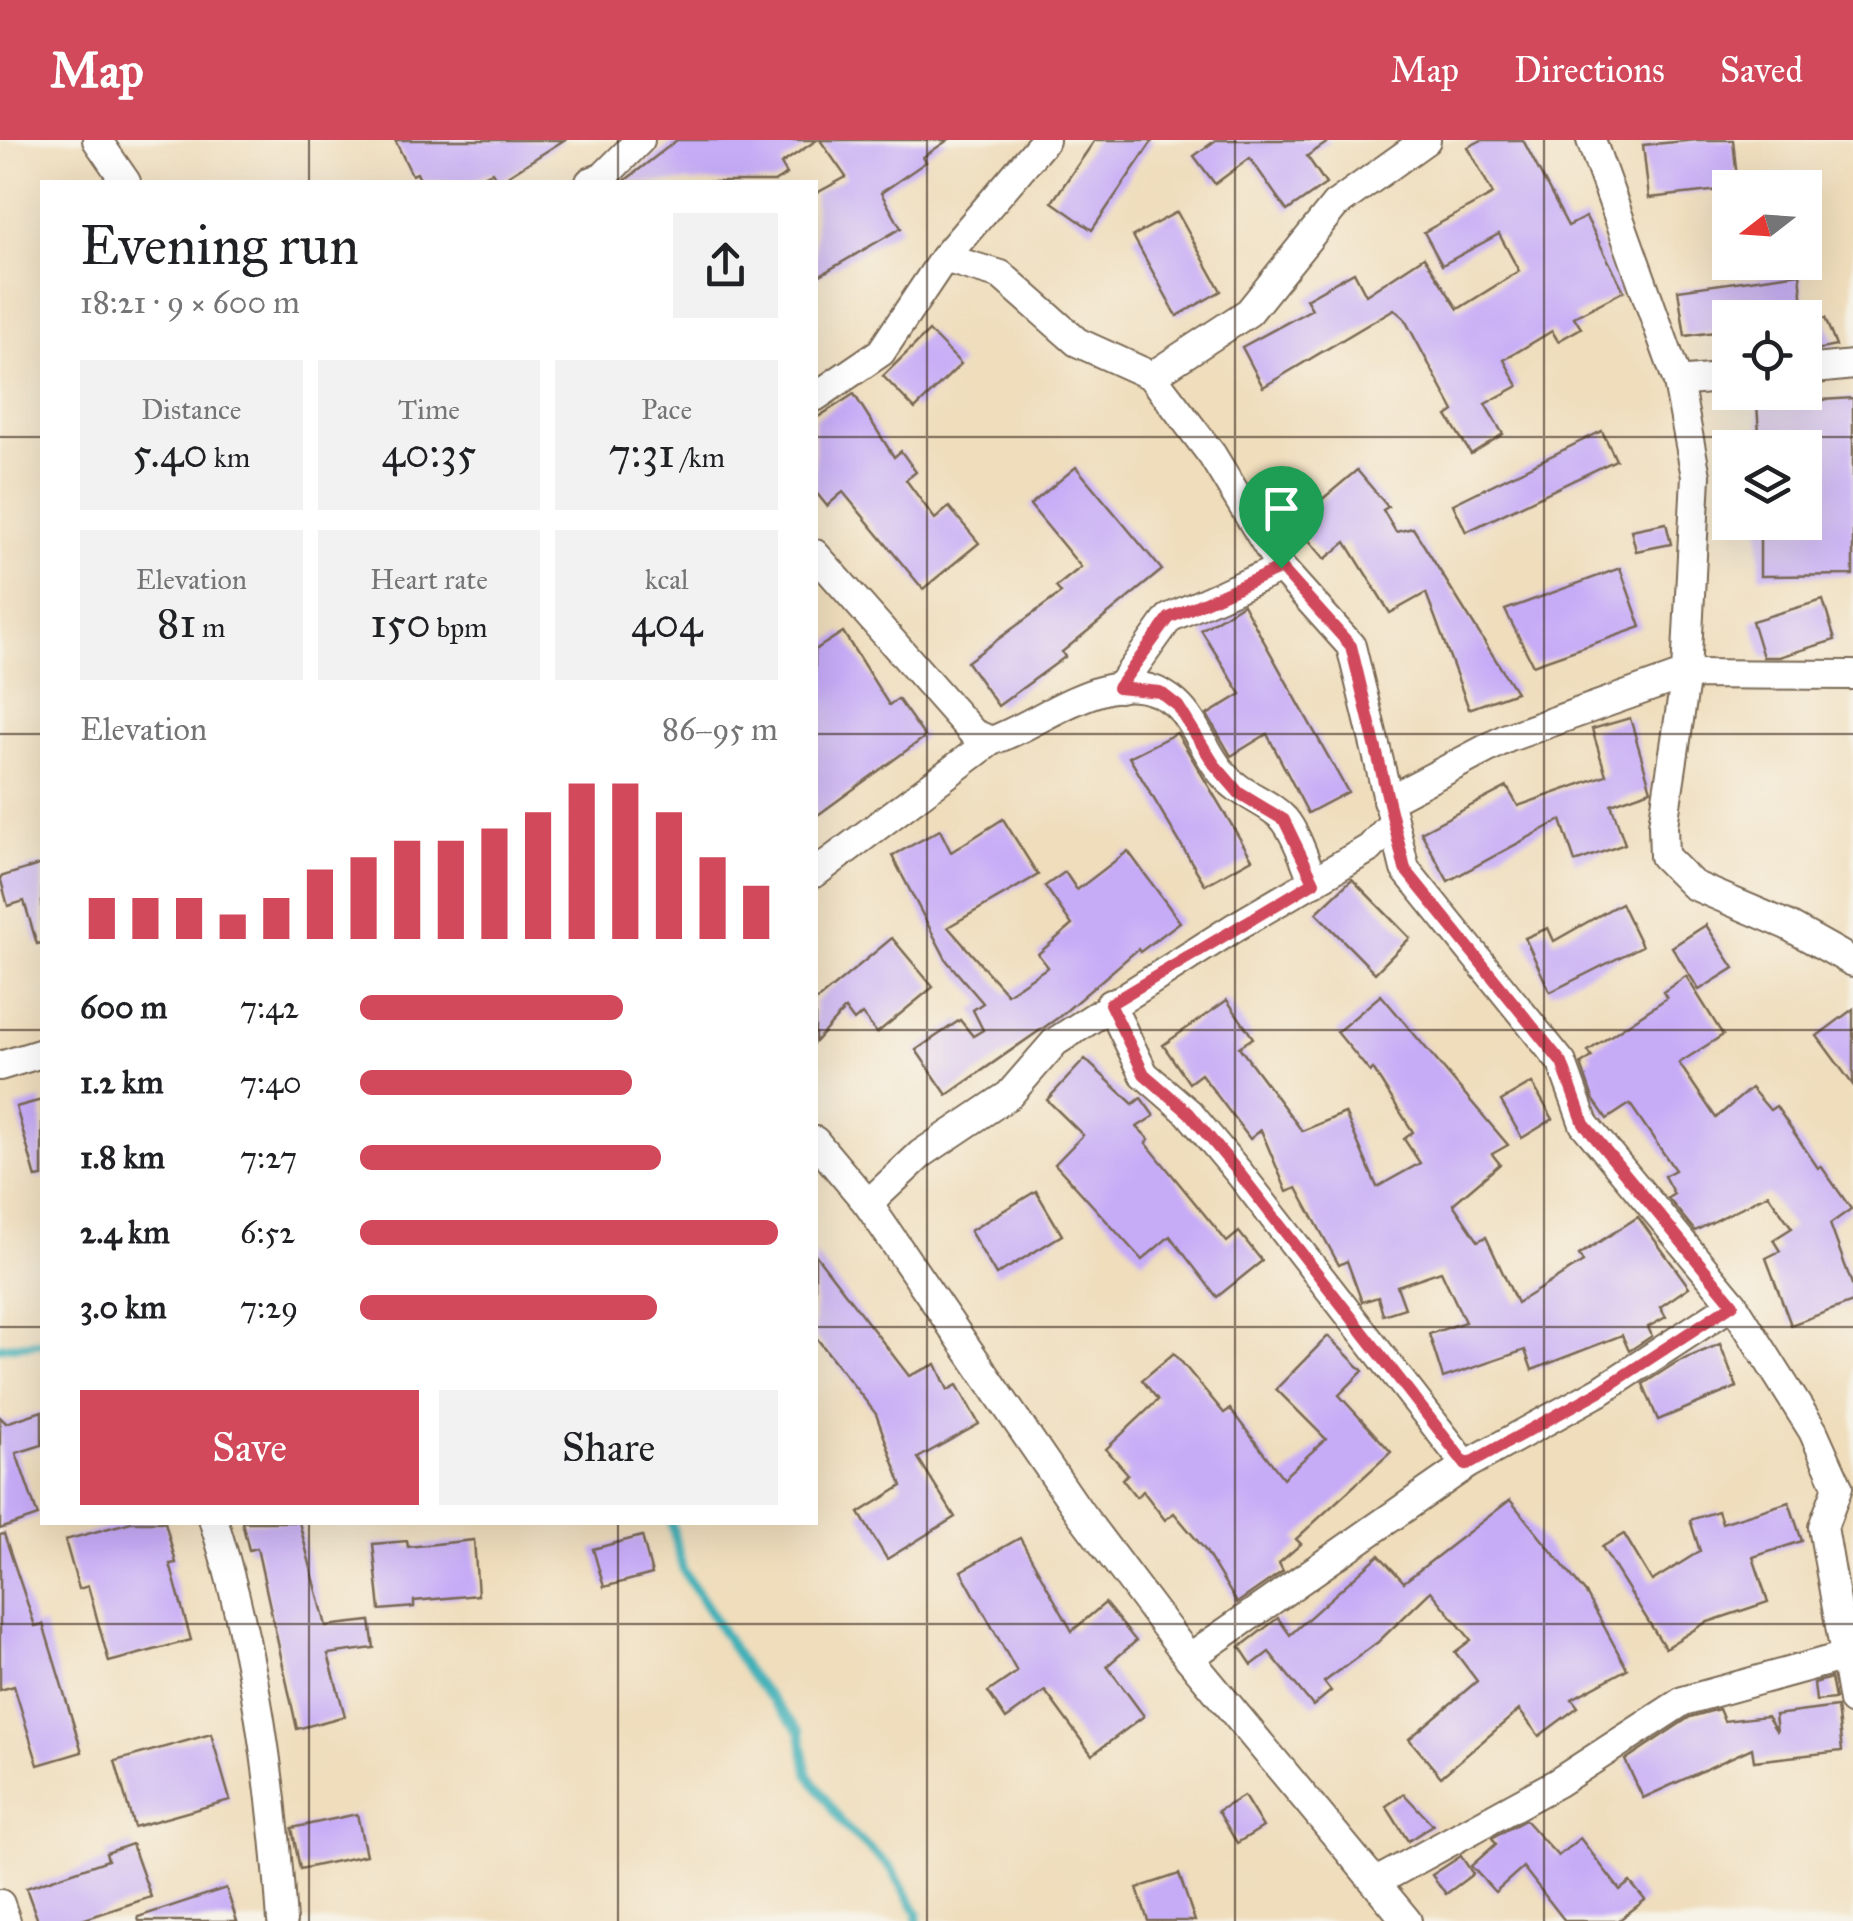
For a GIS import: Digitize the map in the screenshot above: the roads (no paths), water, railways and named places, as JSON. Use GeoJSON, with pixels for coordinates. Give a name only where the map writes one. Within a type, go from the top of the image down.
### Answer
{"type":"FeatureCollection","features":[{"type":"Feature","properties":{"kind":"street"},"geometry":{"type":"LineString","coordinates":[[97,140],[125,180]]}},
{"type":"Feature","properties":{"kind":"street"},"geometry":{"type":"LineString","coordinates":[[595,180],[640,140]]}},
{"type":"Feature","properties":{"kind":"street"},"geometry":{"type":"LineString","coordinates":[[818,396],[881,352],[944,258],[1045,140]]}},
{"type":"Feature","properties":{"kind":"street"},"geometry":{"type":"LineString","coordinates":[[1152,376],[1249,312],[1336,205],[1426,140]]}},
{"type":"Feature","properties":{"kind":"street"},"geometry":{"type":"LineString","coordinates":[[1590,140],[1678,382],[1696,476],[1686,674],[1663,825],[1664,856],[1693,885],[1787,925],[1853,962]]}},
{"type":"Feature","properties":{"kind":"street"},"geometry":{"type":"LineString","coordinates":[[944,258],[1001,275],[1077,342],[1152,376],[1212,454],[1281,568],[1351,646],[1405,869]]}},
{"type":"Feature","properties":{"kind":"street"},"geometry":{"type":"LineString","coordinates":[[1822,369],[1853,366]]}},
{"type":"Feature","properties":{"kind":"street"},"geometry":{"type":"LineString","coordinates":[[1678,382],[1712,379]]}},
{"type":"Feature","properties":{"kind":"street"},"geometry":{"type":"LineString","coordinates":[[818,557],[973,733],[991,741]]}},
{"type":"Feature","properties":{"kind":"street"},"geometry":{"type":"LineString","coordinates":[[1118,688],[1169,618],[1281,568]]}},
{"type":"Feature","properties":{"kind":"street"},"geometry":{"type":"LineString","coordinates":[[868,1204],[921,1154],[1009,1095],[1055,1042],[1110,1004],[1370,848],[1389,813],[1507,738],[1686,674],[1853,676]]}},
{"type":"Feature","properties":{"kind":"street"},"geometry":{"type":"LineString","coordinates":[[818,871],[991,741],[1012,734],[1062,703],[1118,688],[1160,692],[1178,706],[1214,764],[1239,793],[1284,820],[1314,882]]}},
{"type":"Feature","properties":{"kind":"street"},"geometry":{"type":"LineString","coordinates":[[1370,848],[1405,869],[1562,1063],[1584,1124],[1733,1304],[1814,1431],[1838,1487],[1822,1527],[1848,1655],[1853,1701]]}},
{"type":"Feature","properties":{"kind":"street"},"geometry":{"type":"LineString","coordinates":[[1110,1004],[1144,1074],[1189,1113],[1240,1174],[1466,1465]]}},
{"type":"Feature","properties":{"kind":"street"},"geometry":{"type":"LineString","coordinates":[[0,1066],[40,1055]]}},
{"type":"Feature","properties":{"kind":"street"},"geometry":{"type":"LineString","coordinates":[[818,1145],[868,1204],[1080,1513],[1189,1658],[1407,1921]]}},
{"type":"Feature","properties":{"kind":"street"},"geometry":{"type":"LineString","coordinates":[[1189,1658],[1466,1465],[1602,1390],[1733,1304]]}},
{"type":"Feature","properties":{"kind":"street"},"geometry":{"type":"LineString","coordinates":[[215,1525],[239,1602],[275,1822],[282,1921]]}},
{"type":"Feature","properties":{"kind":"street"},"geometry":{"type":"LineString","coordinates":[[1378,1882],[1557,1782],[1683,1701],[1848,1655]]}},
{"type":"Feature","properties":{"kind":"street"},"geometry":{"type":"LineString","coordinates":[[0,1904],[6,1921]]}},
{"type":"Feature","properties":{"kind":"waterway"},"geometry":{"type":"LineString","coordinates":[[0,1347],[40,1343]]}},
{"type":"Feature","properties":{"kind":"waterway"},"geometry":{"type":"LineString","coordinates":[[672,1525],[683,1570],[748,1672],[800,1732],[808,1774],[845,1827],[891,1868],[918,1913],[917,1921]]}}]}
